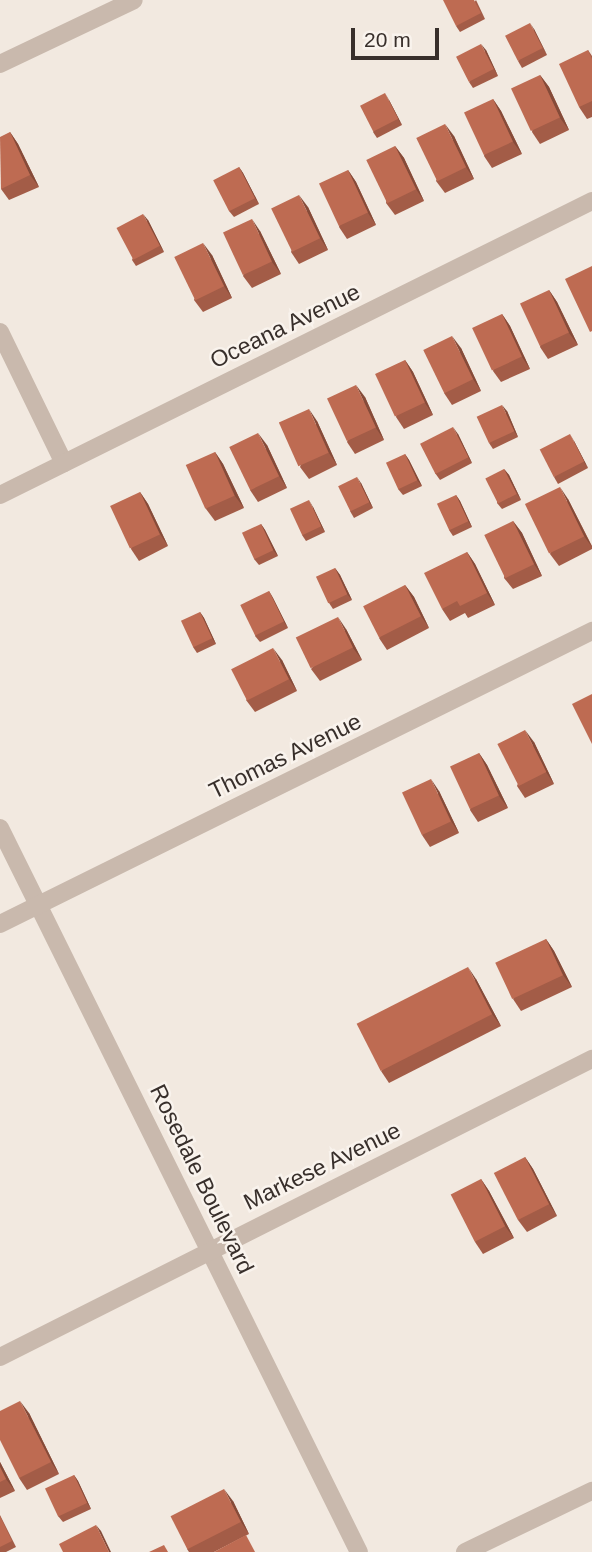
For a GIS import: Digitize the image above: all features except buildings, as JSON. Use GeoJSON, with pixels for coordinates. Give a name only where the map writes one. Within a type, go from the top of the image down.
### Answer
{"type":"FeatureCollection","features":[{"type":"Feature","properties":{"kind":"street"},"geometry":{"type":"LineString","coordinates":[[0,64],[134,0]]}},
{"type":"Feature","properties":{"kind":"street","name":"Oceana Avenue"},"geometry":{"type":"LineString","coordinates":[[0,495],[592,201]]}},
{"type":"Feature","properties":{"kind":"street"},"geometry":{"type":"LineString","coordinates":[[0,331],[64,463]]}},
{"type":"Feature","properties":{"kind":"street","name":"Thomas Avenue"},"geometry":{"type":"LineString","coordinates":[[0,923],[592,631]]}},
{"type":"Feature","properties":{"kind":"street","name":"Rosedale Boulevard"},"geometry":{"type":"LineString","coordinates":[[0,828],[359,1552]]}},
{"type":"Feature","properties":{"kind":"street","name":"Markese Avenue"},"geometry":{"type":"LineString","coordinates":[[0,1357],[592,1059]]}},
{"type":"Feature","properties":{"kind":"street"},"geometry":{"type":"LineString","coordinates":[[465,1552],[592,1491]]}}]}
